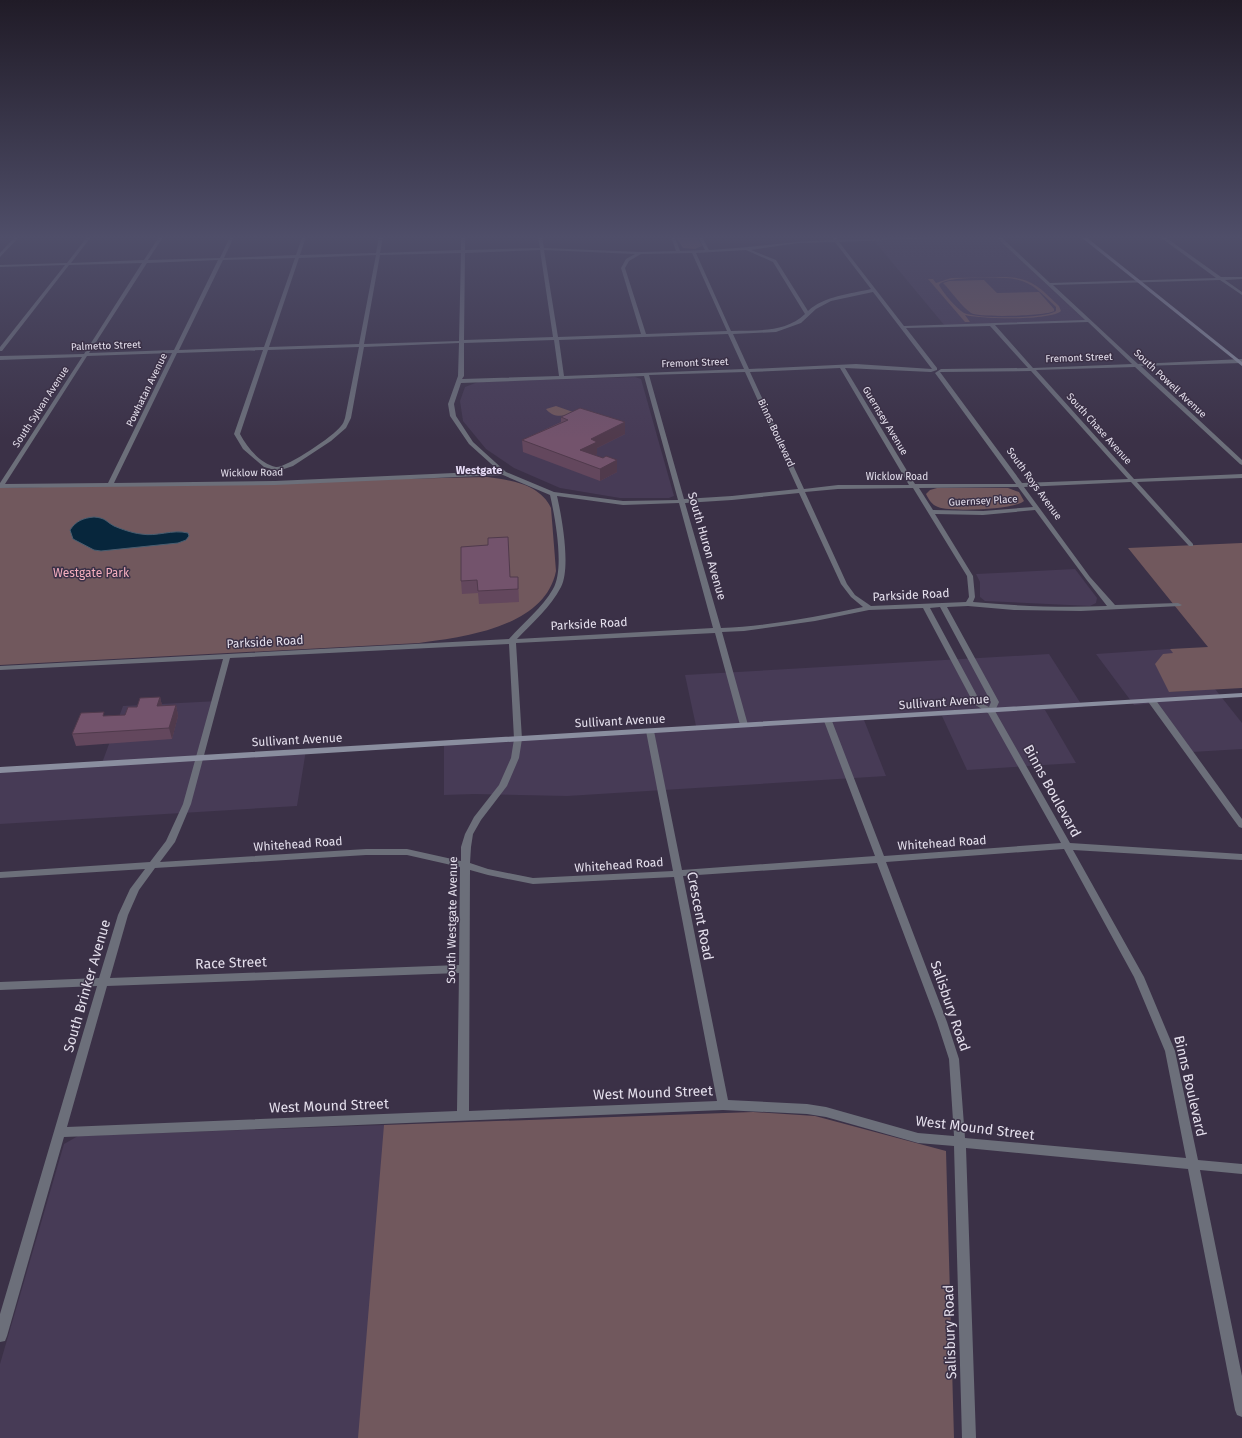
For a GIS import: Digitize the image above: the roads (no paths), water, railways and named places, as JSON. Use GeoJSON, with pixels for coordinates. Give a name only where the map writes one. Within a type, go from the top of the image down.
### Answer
{"type":"FeatureCollection","features":[{"type":"Feature","properties":{"kind":"main road"},"geometry":{"type":"LineString","coordinates":[[1167,304],[1241,362]]}},
{"type":"Feature","properties":{"kind":"main road","name":"Sullivant Avenue"},"geometry":{"type":"LineString","coordinates":[[0,770],[1242,695]]}},
{"type":"Feature","properties":{"kind":"street"},"geometry":{"type":"LineString","coordinates":[[0,350],[36,304]]}},
{"type":"Feature","properties":{"kind":"street","name":"South Sylvan Avenue"},"geometry":{"type":"LineString","coordinates":[[0,486],[117,304]]}},
{"type":"Feature","properties":{"kind":"street","name":"Powhatan Avenue"},"geometry":{"type":"LineString","coordinates":[[110,485],[199,304]]}},
{"type":"Feature","properties":{"kind":"street"},"geometry":{"type":"LineString","coordinates":[[281,304],[237,434],[245,448],[266,466],[278,468],[286,467],[297,462],[337,434],[344,427],[348,418],[369,304]]}},
{"type":"Feature","properties":{"kind":"street"},"geometry":{"type":"LineString","coordinates":[[462,304],[460,381],[451,404],[453,416],[471,443],[504,473],[554,494],[562,568],[561,580],[558,587],[544,605],[512,640]]}},
{"type":"Feature","properties":{"kind":"street"},"geometry":{"type":"LineString","coordinates":[[551,304],[562,377]]}},
{"type":"Feature","properties":{"kind":"street"},"geometry":{"type":"LineString","coordinates":[[634,304],[644,336]]}},
{"type":"Feature","properties":{"kind":"street","name":"Binns Boulevard"},"geometry":{"type":"LineString","coordinates":[[718,304],[844,584],[853,596],[868,608]]}},
{"type":"Feature","properties":{"kind":"street"},"geometry":{"type":"LineString","coordinates":[[801,304],[807,314]]}},
{"type":"Feature","properties":{"kind":"street","name":"Palmetto Street"},"geometry":{"type":"LineString","coordinates":[[0,358],[774,331],[799,322],[807,314],[823,304]]}},
{"type":"Feature","properties":{"kind":"street","name":"South Roys Avenue"},"geometry":{"type":"LineString","coordinates":[[885,304],[1022,486],[1088,578],[1113,608]]}},
{"type":"Feature","properties":{"kind":"street","name":"South Powell Avenue"},"geometry":{"type":"LineString","coordinates":[[1070,304],[1242,463]]}},
{"type":"Feature","properties":{"kind":"street"},"geometry":{"type":"LineString","coordinates":[[903,327],[1089,322]]}},
{"type":"Feature","properties":{"kind":"street","name":"South Chase Avenue"},"geometry":{"type":"LineString","coordinates":[[992,325],[1191,545]]}},
{"type":"Feature","properties":{"kind":"street","name":"Fremont Street"},"geometry":{"type":"LineString","coordinates":[[460,381],[841,366],[885,366],[936,371],[1241,362]]}},
{"type":"Feature","properties":{"kind":"street","name":"Guernsey Avenue"},"geometry":{"type":"LineString","coordinates":[[841,366],[970,576],[972,597],[968,604]]}},
{"type":"Feature","properties":{"kind":"street","name":"South Huron Avenue"},"geometry":{"type":"LineString","coordinates":[[646,374],[744,725]]}},
{"type":"Feature","properties":{"kind":"street"},"geometry":{"type":"LineString","coordinates":[[275,482],[278,468]]}},
{"type":"Feature","properties":{"kind":"street","name":"Wicklow Road"},"geometry":{"type":"LineString","coordinates":[[0,486],[275,482],[504,473]]}},
{"type":"Feature","properties":{"kind":"street","name":"Wicklow Road"},"geometry":{"type":"LineString","coordinates":[[554,494],[623,503],[732,498],[838,487],[1022,486],[1242,476]]}},
{"type":"Feature","properties":{"kind":"street","name":"Guernsey Place"},"geometry":{"type":"LineString","coordinates":[[930,512],[983,513],[1037,508]]}},
{"type":"Feature","properties":{"kind":"street","name":"Parkside Road"},"geometry":{"type":"LineString","coordinates":[[0,668],[718,630],[783,624],[868,608],[968,604],[1014,608],[1113,608],[1178,605]]}},
{"type":"Feature","properties":{"kind":"street","name":"Binns Boulevard"},"geometry":{"type":"LineString","coordinates":[[942,605],[995,702],[991,711]]}},
{"type":"Feature","properties":{"kind":"street","name":"Binns Boulevard"},"geometry":{"type":"LineString","coordinates":[[926,606],[978,704],[991,711],[1139,977],[1164,1035],[1170,1051],[1194,1164],[1242,1410]]}},
{"type":"Feature","properties":{"kind":"street","name":"South Westgate Avenue"},"geometry":{"type":"LineString","coordinates":[[463,1115],[464,865],[470,834],[477,819],[503,786],[515,758],[518,739],[512,640]]}},
{"type":"Feature","properties":{"kind":"street","name":"South Brinker Avenue"},"geometry":{"type":"LineString","coordinates":[[0,1336],[123,914],[135,890],[175,834],[187,804],[227,656]]}},
{"type":"Feature","properties":{"kind":"street"},"geometry":{"type":"LineString","coordinates":[[1152,701],[1242,825]]}},
{"type":"Feature","properties":{"kind":"street","name":"Salisbury Road"},"geometry":{"type":"LineString","coordinates":[[828,721],[942,1022],[954,1059],[959,1142],[968,1438]]}},
{"type":"Feature","properties":{"kind":"street","name":"Crescent Road"},"geometry":{"type":"LineString","coordinates":[[650,731],[723,1105]]}},
{"type":"Feature","properties":{"kind":"street","name":"Whitehead Road"},"geometry":{"type":"LineString","coordinates":[[0,875],[366,852],[407,852],[488,872],[533,881],[562,881],[1066,846],[1242,857]]}},
{"type":"Feature","properties":{"kind":"street","name":"Race Street"},"geometry":{"type":"LineString","coordinates":[[0,986],[463,969]]}},
{"type":"Feature","properties":{"kind":"street","name":"West Mound Street"},"geometry":{"type":"LineString","coordinates":[[60,1132],[723,1105],[808,1109],[826,1112],[918,1138],[1242,1169]]}},
{"type":"Feature","properties":{"kind":"water"},"geometry":{"type":"Polygon","coordinates":[[[94,517],[103,519],[114,526],[130,532],[153,535],[170,532],[182,532],[188,533],[189,536],[186,540],[178,543],[101,551],[94,550],[73,539],[70,530],[80,520],[94,517]]]}},
{"type":"Feature","properties":{"kind":"district","name":"Westgate"},"geometry":{"type":"Point","coordinates":[479,470]}},
{"type":"Feature","properties":{"kind":"park label","name":"Westgate Park"},"geometry":{"type":"Point","coordinates":[91,573]}}]}
